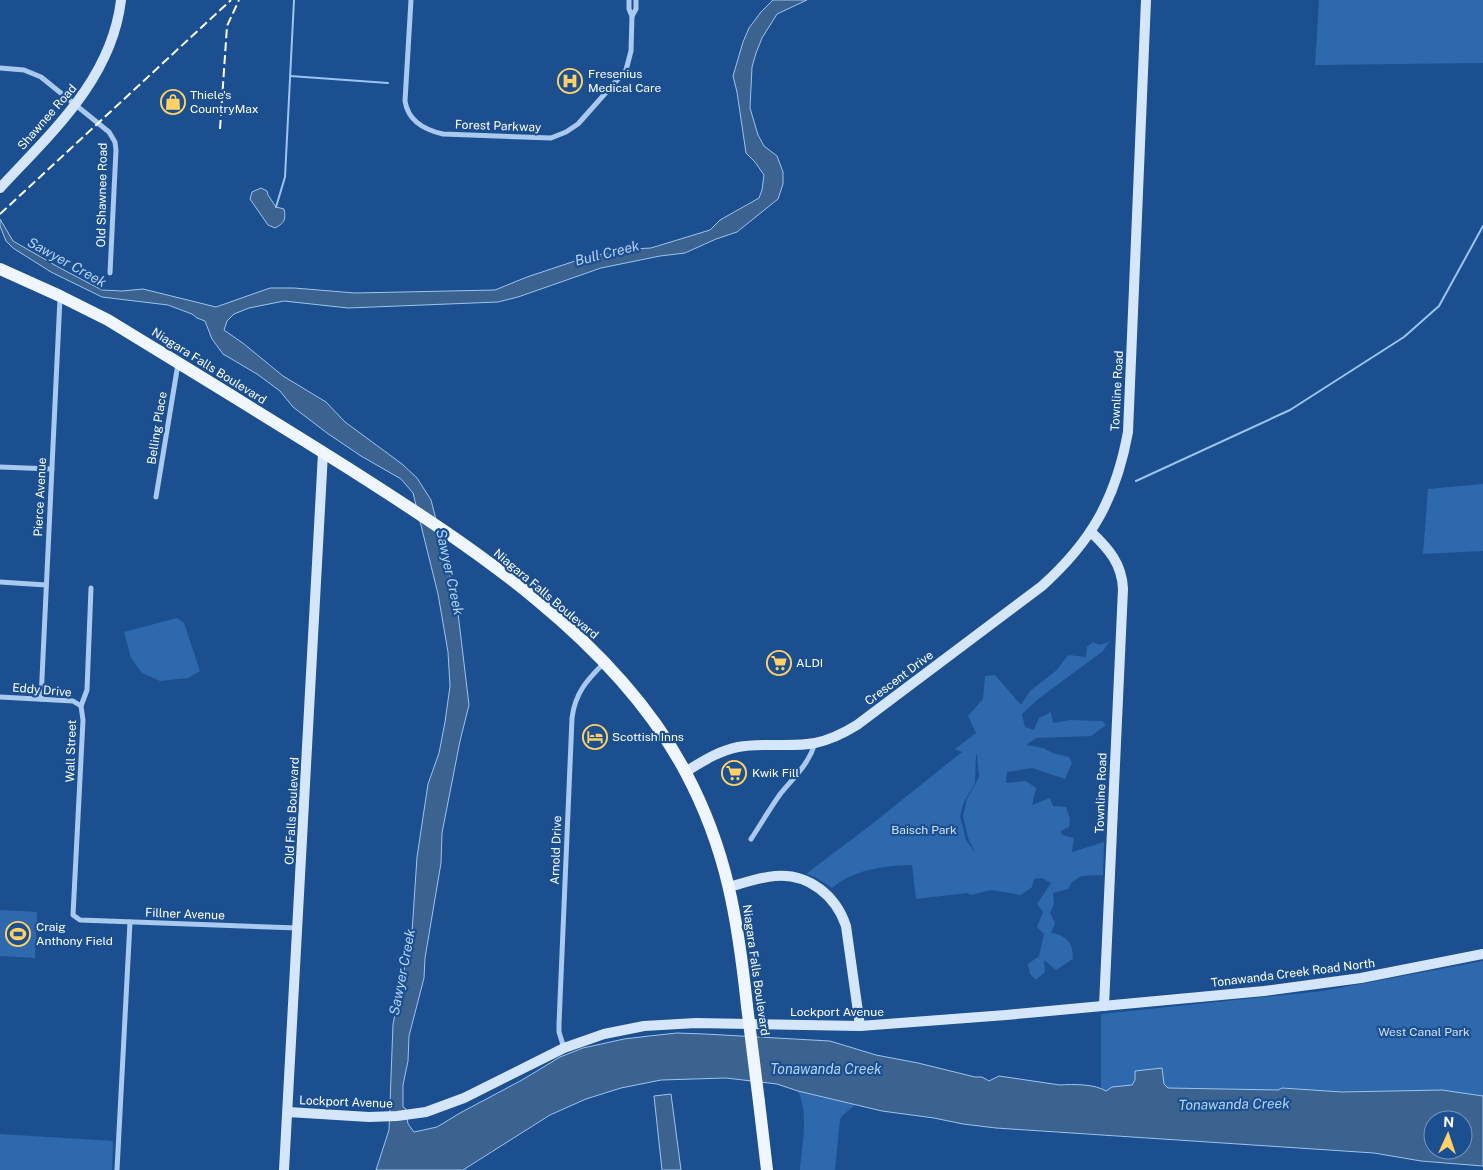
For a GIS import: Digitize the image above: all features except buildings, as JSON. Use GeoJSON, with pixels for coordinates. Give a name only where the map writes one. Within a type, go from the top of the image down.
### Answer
{"type":"FeatureCollection","features":[{"type":"Feature","properties":{"kind":"main road","name":"Niagara Falls Boulevard"},"geometry":{"type":"LineString","coordinates":[[0,269],[108,320],[324,453],[442,529],[475,552],[567,627],[604,662],[648,713],[685,772],[712,833],[730,887],[738,928],[767,1170]]}},
{"type":"Feature","properties":{"kind":"street","name":"Shawnee Road"},"geometry":{"type":"LineString","coordinates":[[0,188],[76,104],[88,88],[107,54],[117,22],[121,0]]}},
{"type":"Feature","properties":{"kind":"street","name":"Forest Parkway"},"geometry":{"type":"LineString","coordinates":[[411,0],[406,107],[410,116],[418,124],[430,131],[443,134],[551,138],[572,129],[626,70],[631,51],[632,16],[629,9],[629,0]]}},
{"type":"Feature","properties":{"kind":"street","name":"Forest Parkway"},"geometry":{"type":"LineString","coordinates":[[632,16],[636,9],[636,0]]}},
{"type":"Feature","properties":{"kind":"street","name":"Townline Road"},"geometry":{"type":"LineString","coordinates":[[1104,1006],[1122,584],[1119,569],[1114,558],[1091,532],[1106,507],[1115,484],[1128,432],[1146,0]]}},
{"type":"Feature","properties":{"kind":"street","name":"Old Shawnee Road"},"geometry":{"type":"LineString","coordinates":[[0,68],[24,70],[41,77],[110,132],[115,142],[110,273]]}},
{"type":"Feature","properties":{"kind":"street","name":"Pierce Avenue"},"geometry":{"type":"LineString","coordinates":[[41,699],[60,296]]}},
{"type":"Feature","properties":{"kind":"street","name":"Belling Place"},"geometry":{"type":"LineString","coordinates":[[156,497],[178,363]]}},
{"type":"Feature","properties":{"kind":"street","name":"Old Falls Boulevard"},"geometry":{"type":"LineString","coordinates":[[284,1170],[324,453]]}},
{"type":"Feature","properties":{"kind":"street"},"geometry":{"type":"LineString","coordinates":[[0,467],[52,469]]}},
{"type":"Feature","properties":{"kind":"street","name":"Crescent Drive"},"geometry":{"type":"LineString","coordinates":[[685,772],[716,755],[740,747],[815,743],[836,736],[857,725],[1016,607],[1054,576],[1091,532]]}},
{"type":"Feature","properties":{"kind":"street"},"geometry":{"type":"LineString","coordinates":[[0,582],[46,585]]}},
{"type":"Feature","properties":{"kind":"street","name":"Wall Street"},"geometry":{"type":"LineString","coordinates":[[73,915],[83,720],[81,706],[87,690],[92,588]]}},
{"type":"Feature","properties":{"kind":"street","name":"Arnold Drive"},"geometry":{"type":"LineString","coordinates":[[564,1048],[558,1024],[572,718],[578,692],[604,662]]}},
{"type":"Feature","properties":{"kind":"street","name":"Eddy Drive"},"geometry":{"type":"LineString","coordinates":[[0,697],[73,700],[81,706]]}},
{"type":"Feature","properties":{"kind":"street"},"geometry":{"type":"LineString","coordinates":[[751,839],[781,794],[805,766],[815,743]]}},
{"type":"Feature","properties":{"kind":"street"},"geometry":{"type":"LineString","coordinates":[[730,887],[764,877],[780,875],[808,882],[828,894],[841,912],[846,926],[860,1026]]}},
{"type":"Feature","properties":{"kind":"street","name":"Fillner Avenue"},"geometry":{"type":"LineString","coordinates":[[73,915],[80,920],[299,928]]}},
{"type":"Feature","properties":{"kind":"street"},"geometry":{"type":"LineString","coordinates":[[117,1170],[130,922]]}},
{"type":"Feature","properties":{"kind":"street","name":"Tonawanda Creek Road North"},"geometry":{"type":"LineString","coordinates":[[1104,1006],[1242,994],[1361,978],[1483,954]]}},
{"type":"Feature","properties":{"kind":"street","name":"Lockport Avenue"},"geometry":{"type":"LineString","coordinates":[[288,1112],[385,1117],[435,1110],[451,1104],[564,1048],[617,1030],[660,1024],[860,1026],[1104,1006]]}},
{"type":"Feature","properties":{"kind":"green space"},"geometry":{"type":"Polygon","coordinates":[[[1319,0],[1483,0],[1483,63],[1315,65],[1319,0]]]}},
{"type":"Feature","properties":{"kind":"green space"},"geometry":{"type":"Polygon","coordinates":[[[1483,484],[1483,551],[1423,554],[1428,489],[1483,484]]]}},
{"type":"Feature","properties":{"kind":"green space"},"geometry":{"type":"Polygon","coordinates":[[[177,618],[184,623],[200,671],[188,678],[160,681],[142,673],[131,658],[124,632],[177,618]]]}},
{"type":"Feature","properties":{"kind":"green space","name":"Baisch Park"},"geometry":{"type":"Polygon","coordinates":[[[1110,641],[1103,651],[1037,700],[1022,714],[1025,727],[1034,730],[1039,718],[1051,712],[1053,723],[1070,720],[1102,721],[1106,725],[1091,736],[1036,738],[1026,745],[1043,748],[1069,757],[1072,763],[1065,779],[1032,768],[1007,772],[1006,783],[1026,781],[1036,788],[1032,805],[1050,798],[1053,806],[1066,807],[1070,819],[1069,827],[1061,831],[1062,835],[1074,838],[1072,852],[1104,842],[1103,875],[1081,876],[1072,882],[1068,889],[1053,893],[1054,904],[1050,913],[1055,923],[1051,933],[1057,934],[1068,941],[1072,948],[1073,959],[1056,970],[1044,960],[1045,972],[1036,980],[1030,974],[1028,964],[1039,956],[1044,934],[1037,927],[1043,912],[1037,904],[1051,883],[1042,878],[1034,879],[1032,887],[1021,895],[991,890],[971,895],[967,893],[916,899],[912,865],[890,866],[870,870],[850,877],[832,888],[815,877],[806,874],[962,752],[955,749],[976,733],[968,716],[983,699],[985,676],[995,675],[1021,705],[1030,691],[1057,670],[1068,655],[1086,657],[1087,647],[1093,642],[1100,645],[1110,641]],[[977,755],[975,783],[964,802],[960,816],[966,840],[975,852],[968,838],[963,816],[967,799],[979,777],[977,755]]]}},
{"type":"Feature","properties":{"kind":"green space","name":"Craig Anthony Field"},"geometry":{"type":"Polygon","coordinates":[[[0,910],[37,912],[35,958],[0,956],[0,910]]]}},
{"type":"Feature","properties":{"kind":"green space","name":"West Canal Park"},"geometry":{"type":"Polygon","coordinates":[[[1483,961],[1483,1096],[1442,1090],[1342,1092],[1282,1088],[1278,1090],[1168,1088],[1164,1084],[1162,1068],[1135,1080],[1132,1085],[1115,1088],[1106,1092],[1101,1088],[1101,1014],[1323,991],[1483,961]]]}},
{"type":"Feature","properties":{"kind":"green space"},"geometry":{"type":"Polygon","coordinates":[[[798,1091],[855,1105],[840,1119],[835,1170],[800,1170],[804,1120],[798,1091]]]}},
{"type":"Feature","properties":{"kind":"green space"},"geometry":{"type":"Polygon","coordinates":[[[0,1134],[113,1141],[112,1170],[0,1170],[0,1134]]]}},
{"type":"Feature","properties":{"kind":"water","name":"Tonawanda Creek"},"geometry":{"type":"Polygon","coordinates":[[[773,0],[807,0],[777,14],[762,38],[756,53],[752,67],[750,108],[758,135],[764,146],[777,156],[783,172],[783,184],[778,199],[737,232],[685,253],[601,268],[518,297],[498,302],[348,308],[284,301],[249,308],[234,314],[227,321],[224,330],[283,376],[326,402],[345,422],[402,464],[417,478],[431,500],[447,562],[458,613],[469,705],[442,833],[441,863],[425,958],[424,978],[409,1036],[408,1061],[403,1085],[403,1107],[406,1109],[408,1124],[414,1132],[437,1127],[560,1057],[583,1048],[624,1039],[649,1036],[677,1033],[705,1034],[830,1041],[876,1055],[982,1077],[989,1081],[999,1076],[1060,1085],[1090,1086],[1106,1091],[1112,1087],[1132,1085],[1135,1080],[1135,1071],[1162,1068],[1164,1084],[1168,1088],[1278,1090],[1282,1088],[1342,1092],[1442,1090],[1483,1096],[1483,1166],[1421,1161],[1374,1153],[996,1128],[882,1111],[798,1091],[777,1084],[726,1078],[661,1080],[621,1088],[586,1099],[550,1115],[463,1170],[376,1170],[389,1130],[393,1024],[412,932],[417,857],[428,784],[439,753],[450,686],[448,652],[438,594],[413,493],[401,479],[361,456],[327,433],[293,407],[280,391],[257,374],[223,354],[212,339],[205,321],[168,305],[102,297],[51,272],[13,248],[6,241],[0,226],[0,219],[13,241],[102,290],[143,289],[216,307],[270,288],[355,293],[495,290],[587,257],[633,249],[651,248],[710,230],[720,220],[759,198],[764,175],[746,153],[733,76],[749,28],[773,0]]]}},
{"type":"Feature","properties":{"kind":"water"},"geometry":{"type":"Polygon","coordinates":[[[261,188],[267,191],[276,207],[284,209],[284,220],[275,228],[268,225],[250,199],[252,192],[261,188]]]}},
{"type":"Feature","properties":{"kind":"water"},"geometry":{"type":"Polygon","coordinates":[[[671,1094],[681,1170],[662,1170],[654,1096],[671,1094]]]}},
{"type":"Feature","properties":{"kind":"waterway"},"geometry":{"type":"LineString","coordinates":[[276,207],[285,177],[294,0]]}},
{"type":"Feature","properties":{"kind":"waterway"},"geometry":{"type":"LineString","coordinates":[[290,76],[388,83]]}},
{"type":"Feature","properties":{"kind":"waterway"},"geometry":{"type":"LineString","coordinates":[[1136,481],[1290,410],[1404,337],[1439,306],[1483,226]]}},
{"type":"Feature","properties":{"kind":"railway"},"geometry":{"type":"LineString","coordinates":[[0,214],[231,0]]}},
{"type":"Feature","properties":{"kind":"railway"},"geometry":{"type":"LineString","coordinates":[[220,129],[227,26],[239,0]]}},
{"type":"Feature","properties":{"kind":"place","name":"Fresenius Medical Care"},"geometry":{"type":"Point","coordinates":[570,81]}},
{"type":"Feature","properties":{"kind":"place","name":"Thiele's CountryMax"},"geometry":{"type":"Point","coordinates":[173,102]}},
{"type":"Feature","properties":{"kind":"place","name":"ALDI"},"geometry":{"type":"Point","coordinates":[779,663]}},
{"type":"Feature","properties":{"kind":"place","name":"Scottish Inns"},"geometry":{"type":"Point","coordinates":[595,737]}},
{"type":"Feature","properties":{"kind":"place","name":"Kwik Fill"},"geometry":{"type":"Point","coordinates":[734,773]}},
{"type":"Feature","properties":{"kind":"place","name":"Craig Anthony Field"},"geometry":{"type":"Point","coordinates":[18,934]}},
{"type":"Feature","properties":{"kind":"water label","name":"Bull Creek"},"geometry":{"type":"Point","coordinates":[607,253]}},
{"type":"Feature","properties":{"kind":"water label","name":"Sawyer Creek"},"geometry":{"type":"Point","coordinates":[67,262]}},
{"type":"Feature","properties":{"kind":"water label","name":"Sawyer Creek"},"geometry":{"type":"Point","coordinates":[450,572]}},
{"type":"Feature","properties":{"kind":"water label","name":"Sawyer Creek"},"geometry":{"type":"Point","coordinates":[402,972]}}]}
